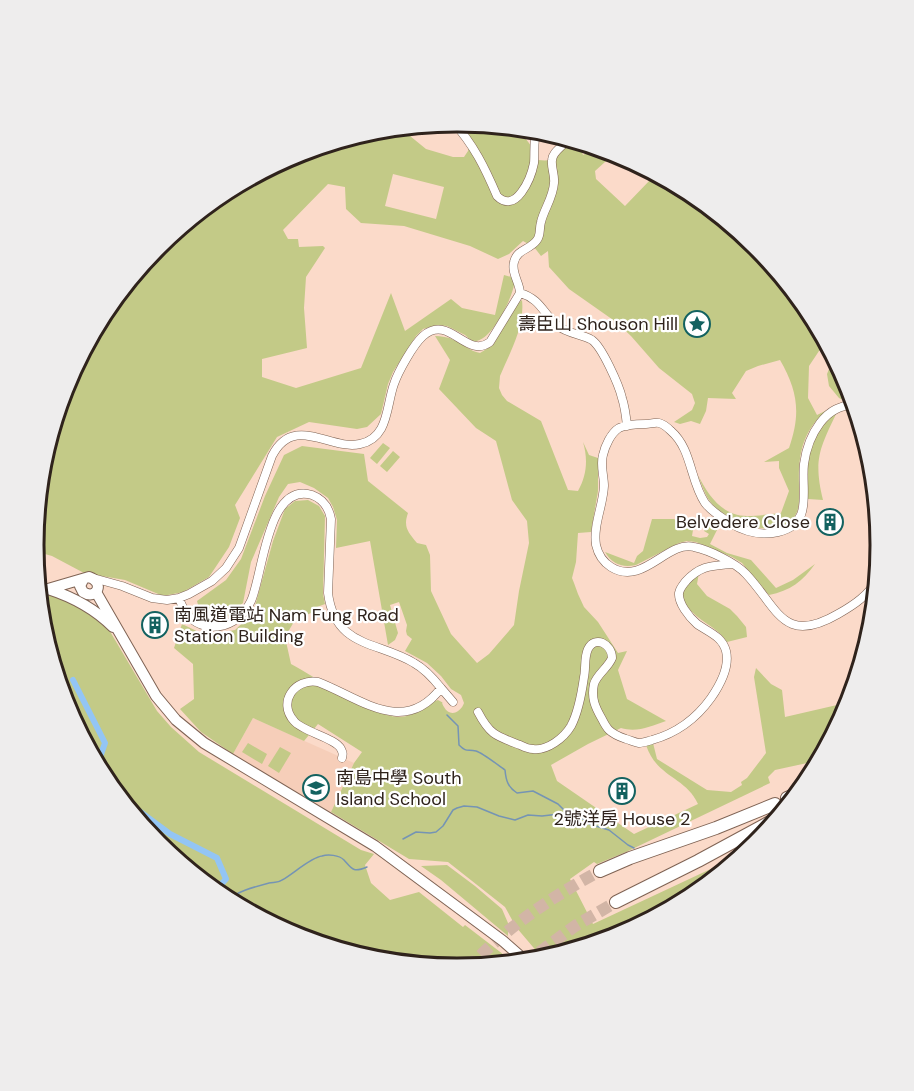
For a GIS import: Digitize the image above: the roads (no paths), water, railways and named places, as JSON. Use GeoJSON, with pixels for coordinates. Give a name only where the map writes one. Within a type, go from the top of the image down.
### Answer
{"type":"FeatureCollection","features":[{"type":"Feature","properties":{"kind":"highway"},"geometry":{"type":"LineString","coordinates":[[600,871],[724,825],[782,800]]}},
{"type":"Feature","properties":{"kind":"highway"},"geometry":{"type":"LineString","coordinates":[[616,902],[759,827]]}},
{"type":"Feature","properties":{"kind":"main road"},"geometry":{"type":"LineString","coordinates":[[46,587],[88,579],[97,582],[98,586],[92,593]]}},
{"type":"Feature","properties":{"kind":"main road"},"geometry":{"type":"LineString","coordinates":[[88,579],[80,588],[81,591],[92,593],[111,618],[156,696],[176,720],[204,743],[375,846],[518,954]]}},
{"type":"Feature","properties":{"kind":"main road"},"geometry":{"type":"LineString","coordinates":[[46,588],[92,593]]}},
{"type":"Feature","properties":{"kind":"main road"},"geometry":{"type":"LineString","coordinates":[[46,589],[76,600],[90,608],[125,641]]}},
{"type":"Feature","properties":{"kind":"street"},"geometry":{"type":"LineString","coordinates":[[462,132],[480,158],[497,196],[506,202],[518,197],[532,171],[536,140]]}},
{"type":"Feature","properties":{"kind":"street"},"geometry":{"type":"LineString","coordinates":[[88,579],[122,586],[157,599],[179,598],[197,590],[222,573],[237,552],[272,456],[282,443],[302,435],[349,445],[358,445],[371,440],[384,425],[393,386],[398,375],[423,336],[433,331],[445,331],[478,347],[492,340],[520,293],[514,270],[515,260],[518,254],[532,245],[539,237],[541,222],[549,205],[554,184],[552,157],[563,146]]}},
{"type":"Feature","properties":{"kind":"street"},"geometry":{"type":"LineString","coordinates":[[520,293],[536,301],[558,327],[588,338],[597,345],[620,391],[627,426]]}},
{"type":"Feature","properties":{"kind":"street"},"geometry":{"type":"LineString","coordinates":[[846,406],[832,411],[815,430],[809,442],[805,455],[804,507],[797,522],[790,528],[772,533],[743,530],[708,507],[693,477],[684,447],[678,437],[666,427],[660,423],[618,429],[612,435],[603,454],[604,485],[596,537],[598,551],[603,560],[622,571],[632,571],[651,564],[678,548],[689,546],[703,550],[733,564],[745,573],[781,617],[801,627],[821,623],[849,608],[868,593]]}},
{"type":"Feature","properties":{"kind":"street"},"geometry":{"type":"LineString","coordinates":[[179,598],[185,612],[191,619],[203,626],[217,627],[241,616],[253,596],[266,544],[281,507],[286,500],[294,496],[311,495],[322,501],[330,515],[328,593],[332,611],[338,622],[358,640],[414,663],[426,672],[453,702]]}},
{"type":"Feature","properties":{"kind":"street"},"geometry":{"type":"LineString","coordinates":[[478,712],[487,728],[498,736],[531,749],[540,749],[552,744],[564,735],[572,724],[584,676],[587,651],[590,645],[600,642],[612,651],[612,658],[596,681],[593,701],[609,730],[616,735],[639,743],[675,732],[695,717],[712,696],[723,677],[727,658],[726,650],[719,639],[686,612],[680,598],[680,590],[691,576],[701,569],[733,564]]}},
{"type":"Feature","properties":{"kind":"street"},"geometry":{"type":"LineString","coordinates":[[92,593],[105,586],[122,586]]}},
{"type":"Feature","properties":{"kind":"street"},"geometry":{"type":"LineString","coordinates":[[191,619],[187,605],[197,590]]}},
{"type":"Feature","properties":{"kind":"street"},"geometry":{"type":"LineString","coordinates":[[342,758],[342,751],[337,745],[300,726],[291,716],[288,700],[298,686],[309,681],[318,682],[381,710],[399,713],[421,707],[431,700],[441,688]]}},
{"type":"Feature","properties":{"kind":"waterway"},"geometry":{"type":"LineString","coordinates":[[73,680],[105,743],[101,755]]}},
{"type":"Feature","properties":{"kind":"waterway"},"geometry":{"type":"LineString","coordinates":[[447,715],[458,726],[459,745],[466,750],[479,752],[505,770],[508,783],[517,793],[533,791],[558,804],[565,811],[576,814],[589,824],[609,830],[634,848]]}},
{"type":"Feature","properties":{"kind":"waterway"},"geometry":{"type":"LineString","coordinates":[[403,839],[416,832],[436,832],[443,826],[453,810],[464,806],[477,807],[515,820],[528,815],[568,813]]}},
{"type":"Feature","properties":{"kind":"waterway"},"geometry":{"type":"LineString","coordinates":[[142,813],[170,834],[217,858],[226,879],[221,885]]}},
{"type":"Feature","properties":{"kind":"waterway"},"geometry":{"type":"LineString","coordinates":[[236,895],[280,881],[313,859],[324,855],[339,857],[356,870],[367,867]]}},
{"type":"Feature","properties":{"kind":"tunnel"},"geometry":{"type":"LineString","coordinates":[[478,958],[530,914],[564,891],[600,871]]}},
{"type":"Feature","properties":{"kind":"tunnel"},"geometry":{"type":"LineString","coordinates":[[543,950],[575,926],[616,902]]}},
{"type":"Feature","properties":{"kind":"place","name":"壽臣山 Shouson Hill"},"geometry":{"type":"Point","coordinates":[697,324]}},
{"type":"Feature","properties":{"kind":"place","name":"Belvedere Close"},"geometry":{"type":"Point","coordinates":[830,522]}},
{"type":"Feature","properties":{"kind":"place","name":"南風道電站 Nam Fung Road Station Building"},"geometry":{"type":"Point","coordinates":[155,625]}},
{"type":"Feature","properties":{"kind":"place","name":"南島中學 South Island School"},"geometry":{"type":"Point","coordinates":[316,788]}},
{"type":"Feature","properties":{"kind":"place","name":"2號洋房 House 2"},"geometry":{"type":"Point","coordinates":[622,791]}}]}
